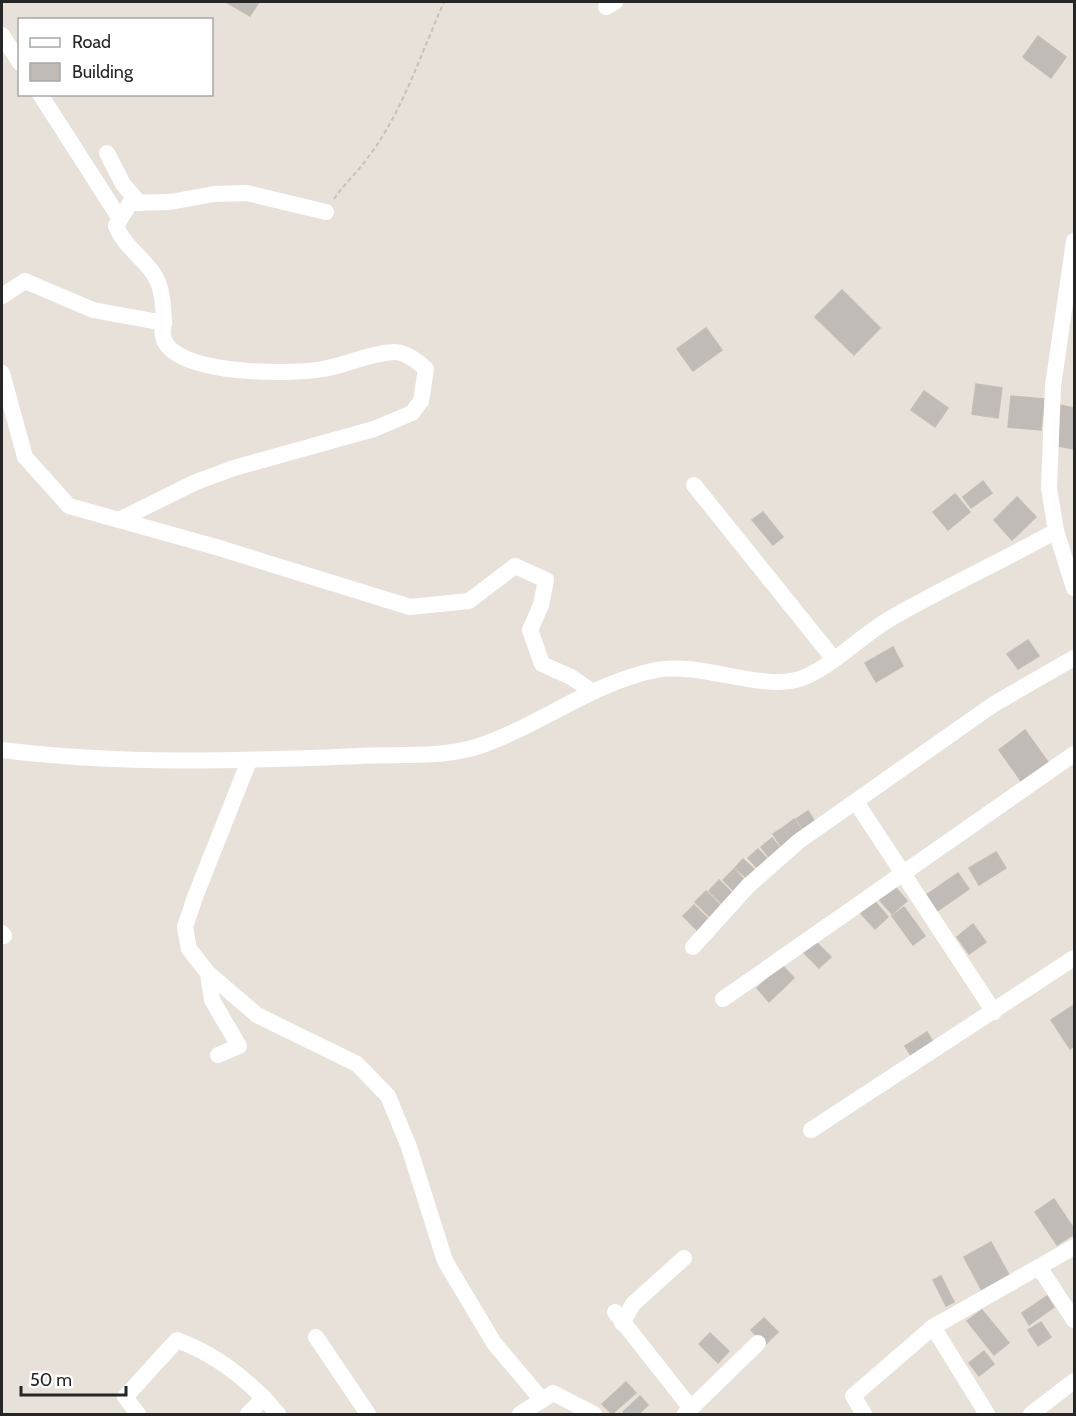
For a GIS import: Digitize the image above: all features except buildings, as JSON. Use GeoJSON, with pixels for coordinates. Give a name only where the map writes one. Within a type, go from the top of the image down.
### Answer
{"type":"FeatureCollection","features":[{"type":"Feature","properties":{"kind":"street"},"geometry":{"type":"LineString","coordinates":[[2,35],[18,60]]}},
{"type":"Feature","properties":{"kind":"street"},"geometry":{"type":"LineString","coordinates":[[41,96],[120,219]]}},
{"type":"Feature","properties":{"kind":"street"},"geometry":{"type":"LineString","coordinates":[[107,153],[123,184],[139,203]]}},
{"type":"Feature","properties":{"kind":"street"},"geometry":{"type":"LineString","coordinates":[[119,520],[215,475],[374,429],[412,413],[421,401],[426,369],[420,363],[398,352],[358,357],[324,369],[238,371],[181,358],[165,347],[160,334],[164,323],[162,294],[154,274],[121,238],[116,226],[130,203],[171,202],[214,194],[247,193],[326,212]]}},
{"type":"Feature","properties":{"kind":"street"},"geometry":{"type":"LineString","coordinates":[[1074,241],[1053,386],[1049,488],[1056,531],[1074,588]]}},
{"type":"Feature","properties":{"kind":"street"},"geometry":{"type":"LineString","coordinates":[[2,296],[25,281],[93,310],[164,323]]}},
{"type":"Feature","properties":{"kind":"street"},"geometry":{"type":"LineString","coordinates":[[2,373],[25,457],[69,506],[410,607],[469,601],[515,567],[526,570],[546,580],[541,605],[530,630],[542,664],[571,677],[593,692]]}},
{"type":"Feature","properties":{"kind":"street"},"geometry":{"type":"LineString","coordinates":[[694,485],[833,658]]}},
{"type":"Feature","properties":{"kind":"street"},"geometry":{"type":"LineString","coordinates":[[2,750],[84,759],[249,761],[455,752],[502,737],[593,692],[653,671],[677,668],[755,679],[794,680],[812,673],[891,618],[1056,531]]}},
{"type":"Feature","properties":{"kind":"street"},"geometry":{"type":"LineString","coordinates":[[693,947],[774,862],[800,840],[994,704],[1074,657]]}},
{"type":"Feature","properties":{"kind":"street"},"geometry":{"type":"LineString","coordinates":[[723,999],[1074,754]]}},
{"type":"Feature","properties":{"kind":"street"},"geometry":{"type":"LineString","coordinates":[[249,761],[185,927],[189,949],[208,973],[257,1014],[357,1064],[388,1096],[409,1147],[445,1262],[495,1343],[542,1400]]}},
{"type":"Feature","properties":{"kind":"street"},"geometry":{"type":"LineString","coordinates":[[856,802],[994,1012]]}},
{"type":"Feature","properties":{"kind":"street"},"geometry":{"type":"LineString","coordinates":[[811,1130],[1074,958]]}},
{"type":"Feature","properties":{"kind":"street"},"geometry":{"type":"LineString","coordinates":[[208,973],[212,1000],[239,1046],[218,1055]]}},
{"type":"Feature","properties":{"kind":"street"},"geometry":{"type":"LineString","coordinates":[[864,1414],[853,1396],[933,1327],[1074,1247]]}},
{"type":"Feature","properties":{"kind":"street"},"geometry":{"type":"LineString","coordinates":[[684,1258],[618,1318],[688,1411],[758,1343]]}},
{"type":"Feature","properties":{"kind":"street"},"geometry":{"type":"LineString","coordinates":[[1039,1267],[1074,1320]]}},
{"type":"Feature","properties":{"kind":"street"},"geometry":{"type":"LineString","coordinates":[[933,1327],[987,1414]]}},
{"type":"Feature","properties":{"kind":"street"},"geometry":{"type":"LineString","coordinates":[[316,1337],[368,1414]]}},
{"type":"Feature","properties":{"kind":"street"},"geometry":{"type":"LineString","coordinates":[[138,1414],[125,1397],[177,1341],[202,1349],[235,1370],[278,1414]]}},
{"type":"Feature","properties":{"kind":"street"},"geometry":{"type":"LineString","coordinates":[[1031,1414],[1074,1381]]}},
{"type":"Feature","properties":{"kind":"street"},"geometry":{"type":"LineString","coordinates":[[520,1414],[553,1393],[594,1414]]}},
{"type":"Feature","properties":{"kind":"street"},"geometry":{"type":"LineString","coordinates":[[248,1414],[264,1398]]}},
{"type":"Feature","properties":{"kind":"path"},"geometry":{"type":"LineString","coordinates":[[326,212],[345,183],[369,156],[398,105],[444,2]]}}]}
